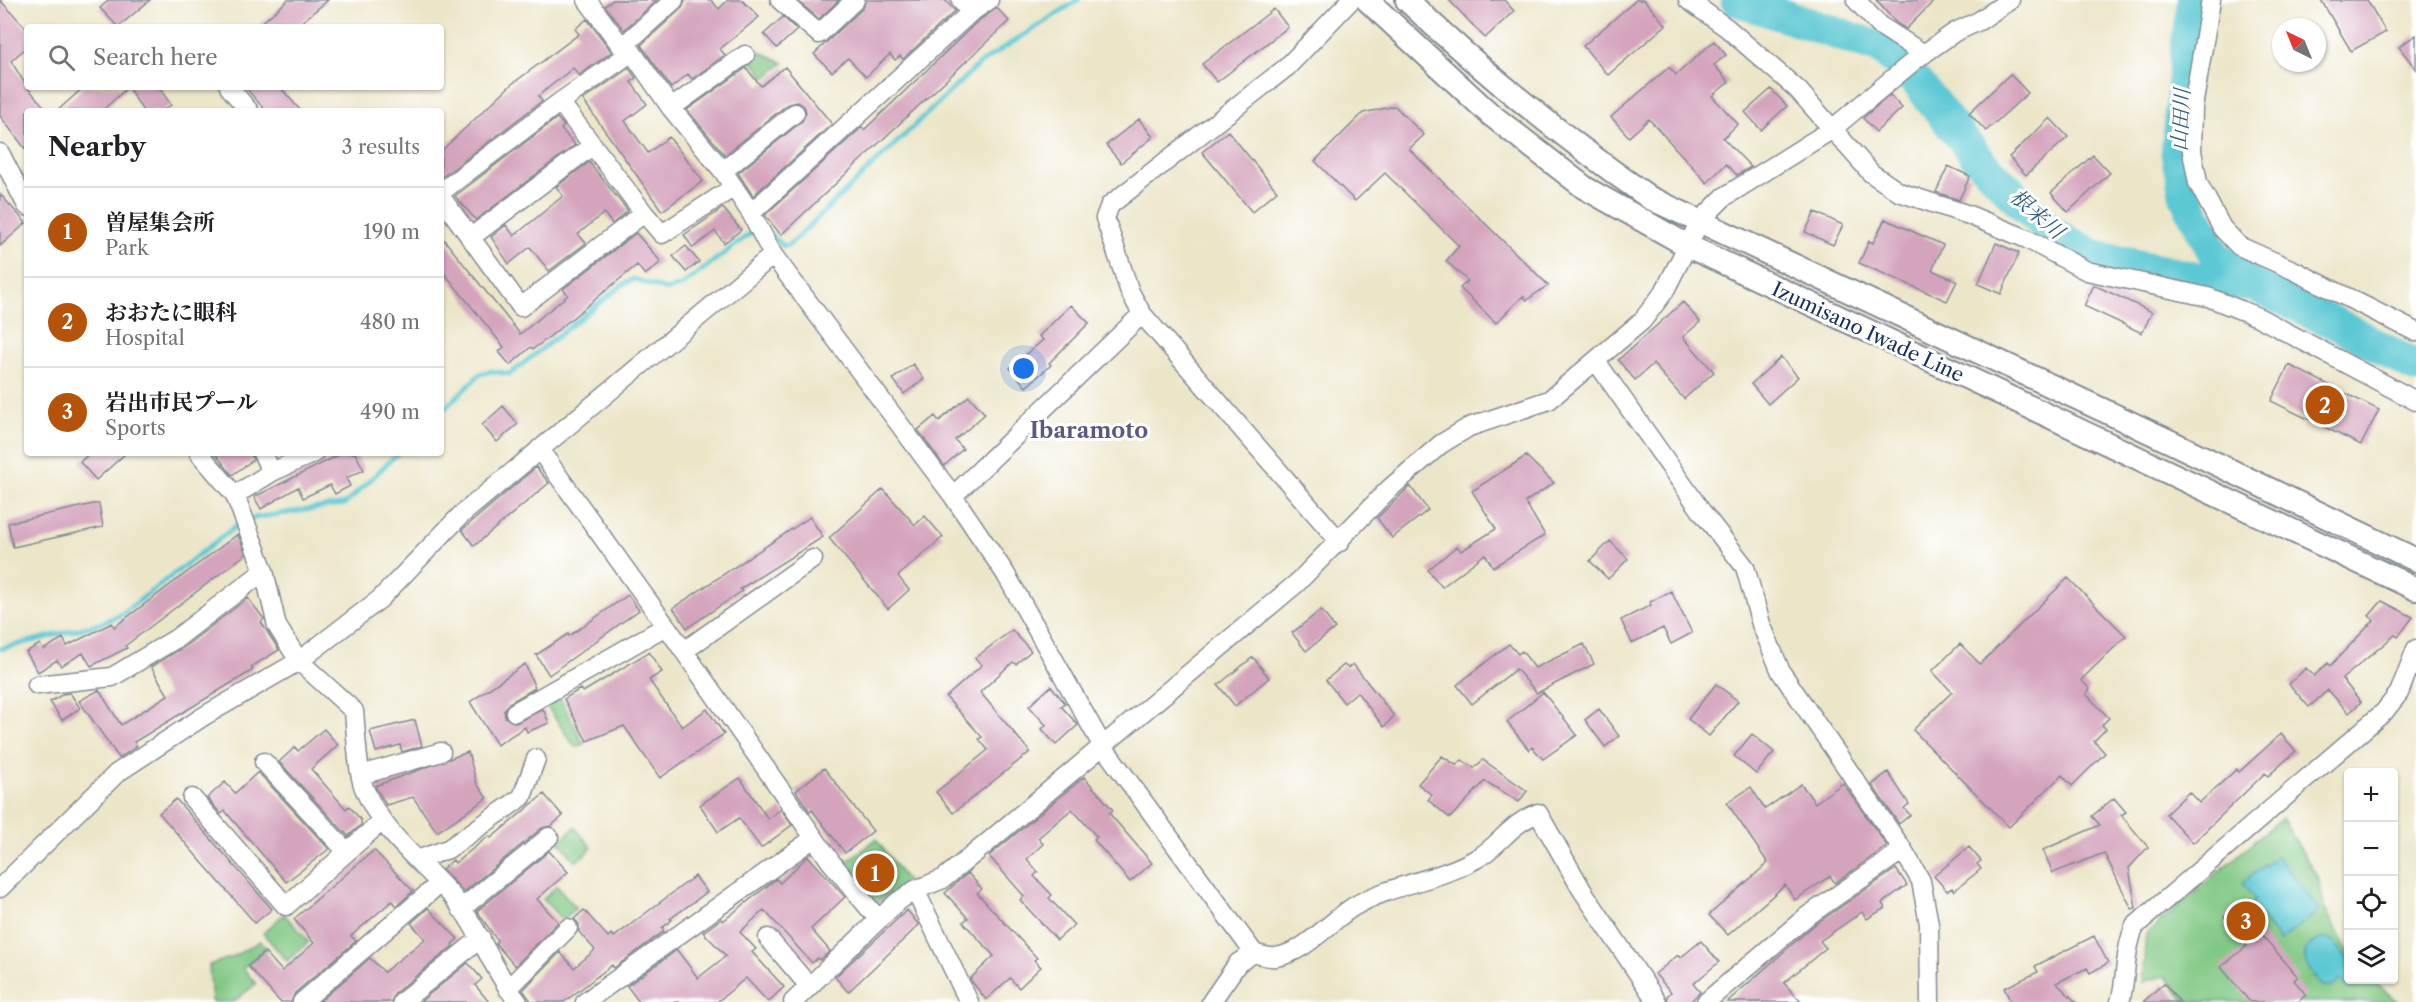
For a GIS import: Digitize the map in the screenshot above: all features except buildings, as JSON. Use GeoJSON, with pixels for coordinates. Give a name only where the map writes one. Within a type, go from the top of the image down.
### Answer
{"type":"FeatureCollection","features":[{"type":"Feature","properties":{"kind":"main road","name":"Izumisano Iwade Line"},"geometry":{"type":"LineString","coordinates":[[1368,0],[1490,114],[1585,188],[1688,246],[2416,589]]}},
{"type":"Feature","properties":{"kind":"main road","name":"Izumisano Iwade Line"},"geometry":{"type":"LineString","coordinates":[[1407,0],[1497,82],[1585,153],[1650,198],[2416,560]]}},
{"type":"Feature","properties":{"kind":"street"},"geometry":{"type":"LineString","coordinates":[[587,0],[723,171],[773,255],[953,496],[1005,573],[1102,745],[1254,953]]}},
{"type":"Feature","properties":{"kind":"street"},"geometry":{"type":"LineString","coordinates":[[444,190],[627,50],[674,0]]}},
{"type":"Feature","properties":{"kind":"street"},"geometry":{"type":"LineString","coordinates":[[780,0],[819,34],[855,0]]}},
{"type":"Feature","properties":{"kind":"street"},"geometry":{"type":"LineString","coordinates":[[757,225],[966,6],[989,0]]}},
{"type":"Feature","properties":{"kind":"street"},"geometry":{"type":"LineString","coordinates":[[1340,542],[1142,314],[1130,292],[1105,218],[1110,206],[1287,67],[1351,0]]}},
{"type":"Feature","properties":{"kind":"street"},"geometry":{"type":"LineString","coordinates":[[1688,0],[1727,28],[1797,90],[1871,173],[1899,192],[1969,215],[2018,235],[2087,272],[2208,297],[2258,317],[2416,400]]}},
{"type":"Feature","properties":{"kind":"street"},"geometry":{"type":"LineString","coordinates":[[1856,0],[1879,25],[1919,57]]}},
{"type":"Feature","properties":{"kind":"street"},"geometry":{"type":"LineString","coordinates":[[793,1002],[878,919],[915,890],[943,879],[1297,584],[1389,489],[1441,444],[1469,427],[1549,400],[1596,361],[1642,321],[1664,292],[1700,221],[1724,197],[1831,130],[1919,57],[1955,32],[1979,21],[2010,0]]}},
{"type":"Feature","properties":{"kind":"street"},"geometry":{"type":"LineString","coordinates":[[2211,0],[2196,85],[2192,151],[2198,183],[2222,228],[2239,246],[2293,270],[2416,332]]}},
{"type":"Feature","properties":{"kind":"street"},"geometry":{"type":"LineString","coordinates":[[671,108],[745,55]]}},
{"type":"Feature","properties":{"kind":"street"},"geometry":{"type":"LineString","coordinates":[[232,90],[246,108]]}},
{"type":"Feature","properties":{"kind":"street"},"geometry":{"type":"LineString","coordinates":[[560,102],[662,234],[734,187]]}},
{"type":"Feature","properties":{"kind":"street"},"geometry":{"type":"LineString","coordinates":[[723,171],[795,113]]}},
{"type":"Feature","properties":{"kind":"street"},"geometry":{"type":"LineString","coordinates":[[470,237],[593,145]]}},
{"type":"Feature","properties":{"kind":"street"},"geometry":{"type":"LineString","coordinates":[[0,153],[24,200]]}},
{"type":"Feature","properties":{"kind":"street"},"geometry":{"type":"LineString","coordinates":[[0,194],[14,182]]}},
{"type":"Feature","properties":{"kind":"street"},"geometry":{"type":"LineString","coordinates":[[444,201],[521,307],[644,213]]}},
{"type":"Feature","properties":{"kind":"street"},"geometry":{"type":"LineString","coordinates":[[0,888],[117,773],[204,716],[299,661],[380,599],[461,515],[773,255]]}},
{"type":"Feature","properties":{"kind":"street"},"geometry":{"type":"LineString","coordinates":[[953,496],[1142,314]]}},
{"type":"Feature","properties":{"kind":"street"},"geometry":{"type":"LineString","coordinates":[[1596,361],[1702,512],[1745,567],[1761,624],[1781,672],[1903,850],[1921,881],[1929,924],[1930,1002]]}},
{"type":"Feature","properties":{"kind":"street"},"geometry":{"type":"LineString","coordinates":[[539,449],[814,838],[878,919]]}},
{"type":"Feature","properties":{"kind":"street"},"geometry":{"type":"LineString","coordinates":[[201,456],[241,511],[264,571],[277,626],[299,661],[354,711],[363,786],[382,820],[461,909],[481,938],[513,995],[568,928]]}},
{"type":"Feature","properties":{"kind":"street"},"geometry":{"type":"LineString","coordinates":[[264,456],[272,472]]}},
{"type":"Feature","properties":{"kind":"street"},"geometry":{"type":"LineString","coordinates":[[241,511],[272,472],[307,456]]}},
{"type":"Feature","properties":{"kind":"street"},"geometry":{"type":"LineString","coordinates":[[684,651],[813,559]]}},
{"type":"Feature","properties":{"kind":"street"},"geometry":{"type":"LineString","coordinates":[[37,685],[112,677],[177,638],[264,571]]}},
{"type":"Feature","properties":{"kind":"street"},"geometry":{"type":"LineString","coordinates":[[515,712],[666,626]]}},
{"type":"Feature","properties":{"kind":"street"},"geometry":{"type":"LineString","coordinates":[[2120,1002],[2125,985],[2129,940],[2135,926],[2384,712],[2399,693],[2416,649]]}},
{"type":"Feature","properties":{"kind":"street"},"geometry":{"type":"LineString","coordinates":[[361,775],[441,752]]}},
{"type":"Feature","properties":{"kind":"street"},"geometry":{"type":"LineString","coordinates":[[417,860],[448,849],[522,797],[536,759]]}},
{"type":"Feature","properties":{"kind":"street"},"geometry":{"type":"LineString","coordinates":[[264,762],[347,852]]}},
{"type":"Feature","properties":{"kind":"street"},"geometry":{"type":"LineString","coordinates":[[192,798],[286,906],[382,820]]}},
{"type":"Feature","properties":{"kind":"street"},"geometry":{"type":"LineString","coordinates":[[1211,1002],[1238,963],[1254,953],[1275,957],[1296,950],[1353,907],[1393,888],[1451,871],[1479,858],[1519,820],[1538,813],[1582,890],[1657,1002]]}},
{"type":"Feature","properties":{"kind":"street"},"geometry":{"type":"LineString","coordinates":[[461,909],[549,837]]}},
{"type":"Feature","properties":{"kind":"street"},"geometry":{"type":"LineString","coordinates":[[585,1002],[814,838]]}},
{"type":"Feature","properties":{"kind":"street"},"geometry":{"type":"LineString","coordinates":[[1706,1002],[1806,917],[1903,850]]}},
{"type":"Feature","properties":{"kind":"street"},"geometry":{"type":"LineString","coordinates":[[302,1002],[439,884]]}},
{"type":"Feature","properties":{"kind":"street"},"geometry":{"type":"LineString","coordinates":[[915,890],[969,1002]]}},
{"type":"Feature","properties":{"kind":"street"},"geometry":{"type":"LineString","coordinates":[[402,1002],[481,938]]}},
{"type":"Feature","properties":{"kind":"street"},"geometry":{"type":"LineString","coordinates":[[768,938],[809,986]]}},
{"type":"Feature","properties":{"kind":"green space"},"geometry":{"type":"Polygon","coordinates":[[[759,51],[784,63],[765,78],[750,58],[759,51]]]}},
{"type":"Feature","properties":{"kind":"green space"},"geometry":{"type":"Polygon","coordinates":[[[560,698],[584,744],[575,747],[546,705],[560,698]]]}},
{"type":"Feature","properties":{"kind":"green space"},"geometry":{"type":"Polygon","coordinates":[[[2282,818],[2319,880],[2325,909],[2344,944],[2344,984],[2377,984],[2398,1002],[2186,1002],[2165,976],[2142,982],[2146,934],[2282,818]]]}},
{"type":"Feature","properties":{"kind":"green space"},"geometry":{"type":"Polygon","coordinates":[[[575,827],[592,848],[576,862],[559,841],[575,827]]]}},
{"type":"Feature","properties":{"kind":"green space"},"geometry":{"type":"Polygon","coordinates":[[[876,839],[907,881],[874,905],[843,865],[876,839]]]}},
{"type":"Feature","properties":{"kind":"green space"},"geometry":{"type":"Polygon","coordinates":[[[557,886],[576,908],[562,920],[543,899],[557,886]]]}},
{"type":"Feature","properties":{"kind":"green space"},"geometry":{"type":"Polygon","coordinates":[[[284,914],[309,942],[287,961],[263,933],[284,914]]]}},
{"type":"Feature","properties":{"kind":"green space"},"geometry":{"type":"Polygon","coordinates":[[[260,941],[267,949],[243,968],[256,984],[233,1002],[212,1002],[209,965],[233,957],[260,941]]]}},
{"type":"Feature","properties":{"kind":"water"},"geometry":{"type":"Polygon","coordinates":[[[2277,856],[2320,910],[2280,941],[2251,904],[2255,900],[2242,883],[2277,856]]]}},
{"type":"Feature","properties":{"kind":"water"},"geometry":{"type":"Polygon","coordinates":[[[2324,938],[2334,942],[2344,954],[2344,983],[2340,980],[2332,986],[2323,986],[2311,973],[2307,966],[2305,953],[2314,942],[2324,938]]]}},
{"type":"Feature","properties":{"kind":"water"},"geometry":{"type":"Polygon","coordinates":[[[2345,984],[2359,984],[2357,987],[2349,987],[2345,984]]]}},
{"type":"Feature","properties":{"kind":"waterway"},"geometry":{"type":"LineString","coordinates":[[771,235],[783,246],[789,245],[979,64],[1078,0]]}},
{"type":"Feature","properties":{"kind":"waterway","name":"根来川"},"geometry":{"type":"LineString","coordinates":[[1737,0],[1883,49],[1917,82],[1979,160],[2052,233],[2096,257],[2208,281],[2255,286],[2347,329],[2416,367]]}},
{"type":"Feature","properties":{"kind":"waterway","name":"山田川"},"geometry":{"type":"LineString","coordinates":[[2194,0],[2187,41],[2177,154],[2186,198],[2215,255],[2255,286]]}},
{"type":"Feature","properties":{"kind":"waterway"},"geometry":{"type":"LineString","coordinates":[[444,409],[480,374],[491,371],[510,374],[622,285],[634,279],[666,290],[681,286],[751,233],[756,233]]}},
{"type":"Feature","properties":{"kind":"waterway"},"geometry":{"type":"LineString","coordinates":[[0,649],[99,624],[122,614],[236,526],[254,518],[345,504],[395,456]]}},
{"type":"Feature","properties":{"kind":"place","name":"おおたに眼科"},"geometry":{"type":"Point","coordinates":[2325,405]}},
{"type":"Feature","properties":{"kind":"place","name":"曽屋集会所"},"geometry":{"type":"Point","coordinates":[875,873]}},
{"type":"Feature","properties":{"kind":"place","name":"岩出市民プール"},"geometry":{"type":"Point","coordinates":[2246,921]}},
{"type":"Feature","properties":{"kind":"district","name":"Ibaramoto"},"geometry":{"type":"Point","coordinates":[1089,430]}}]}
